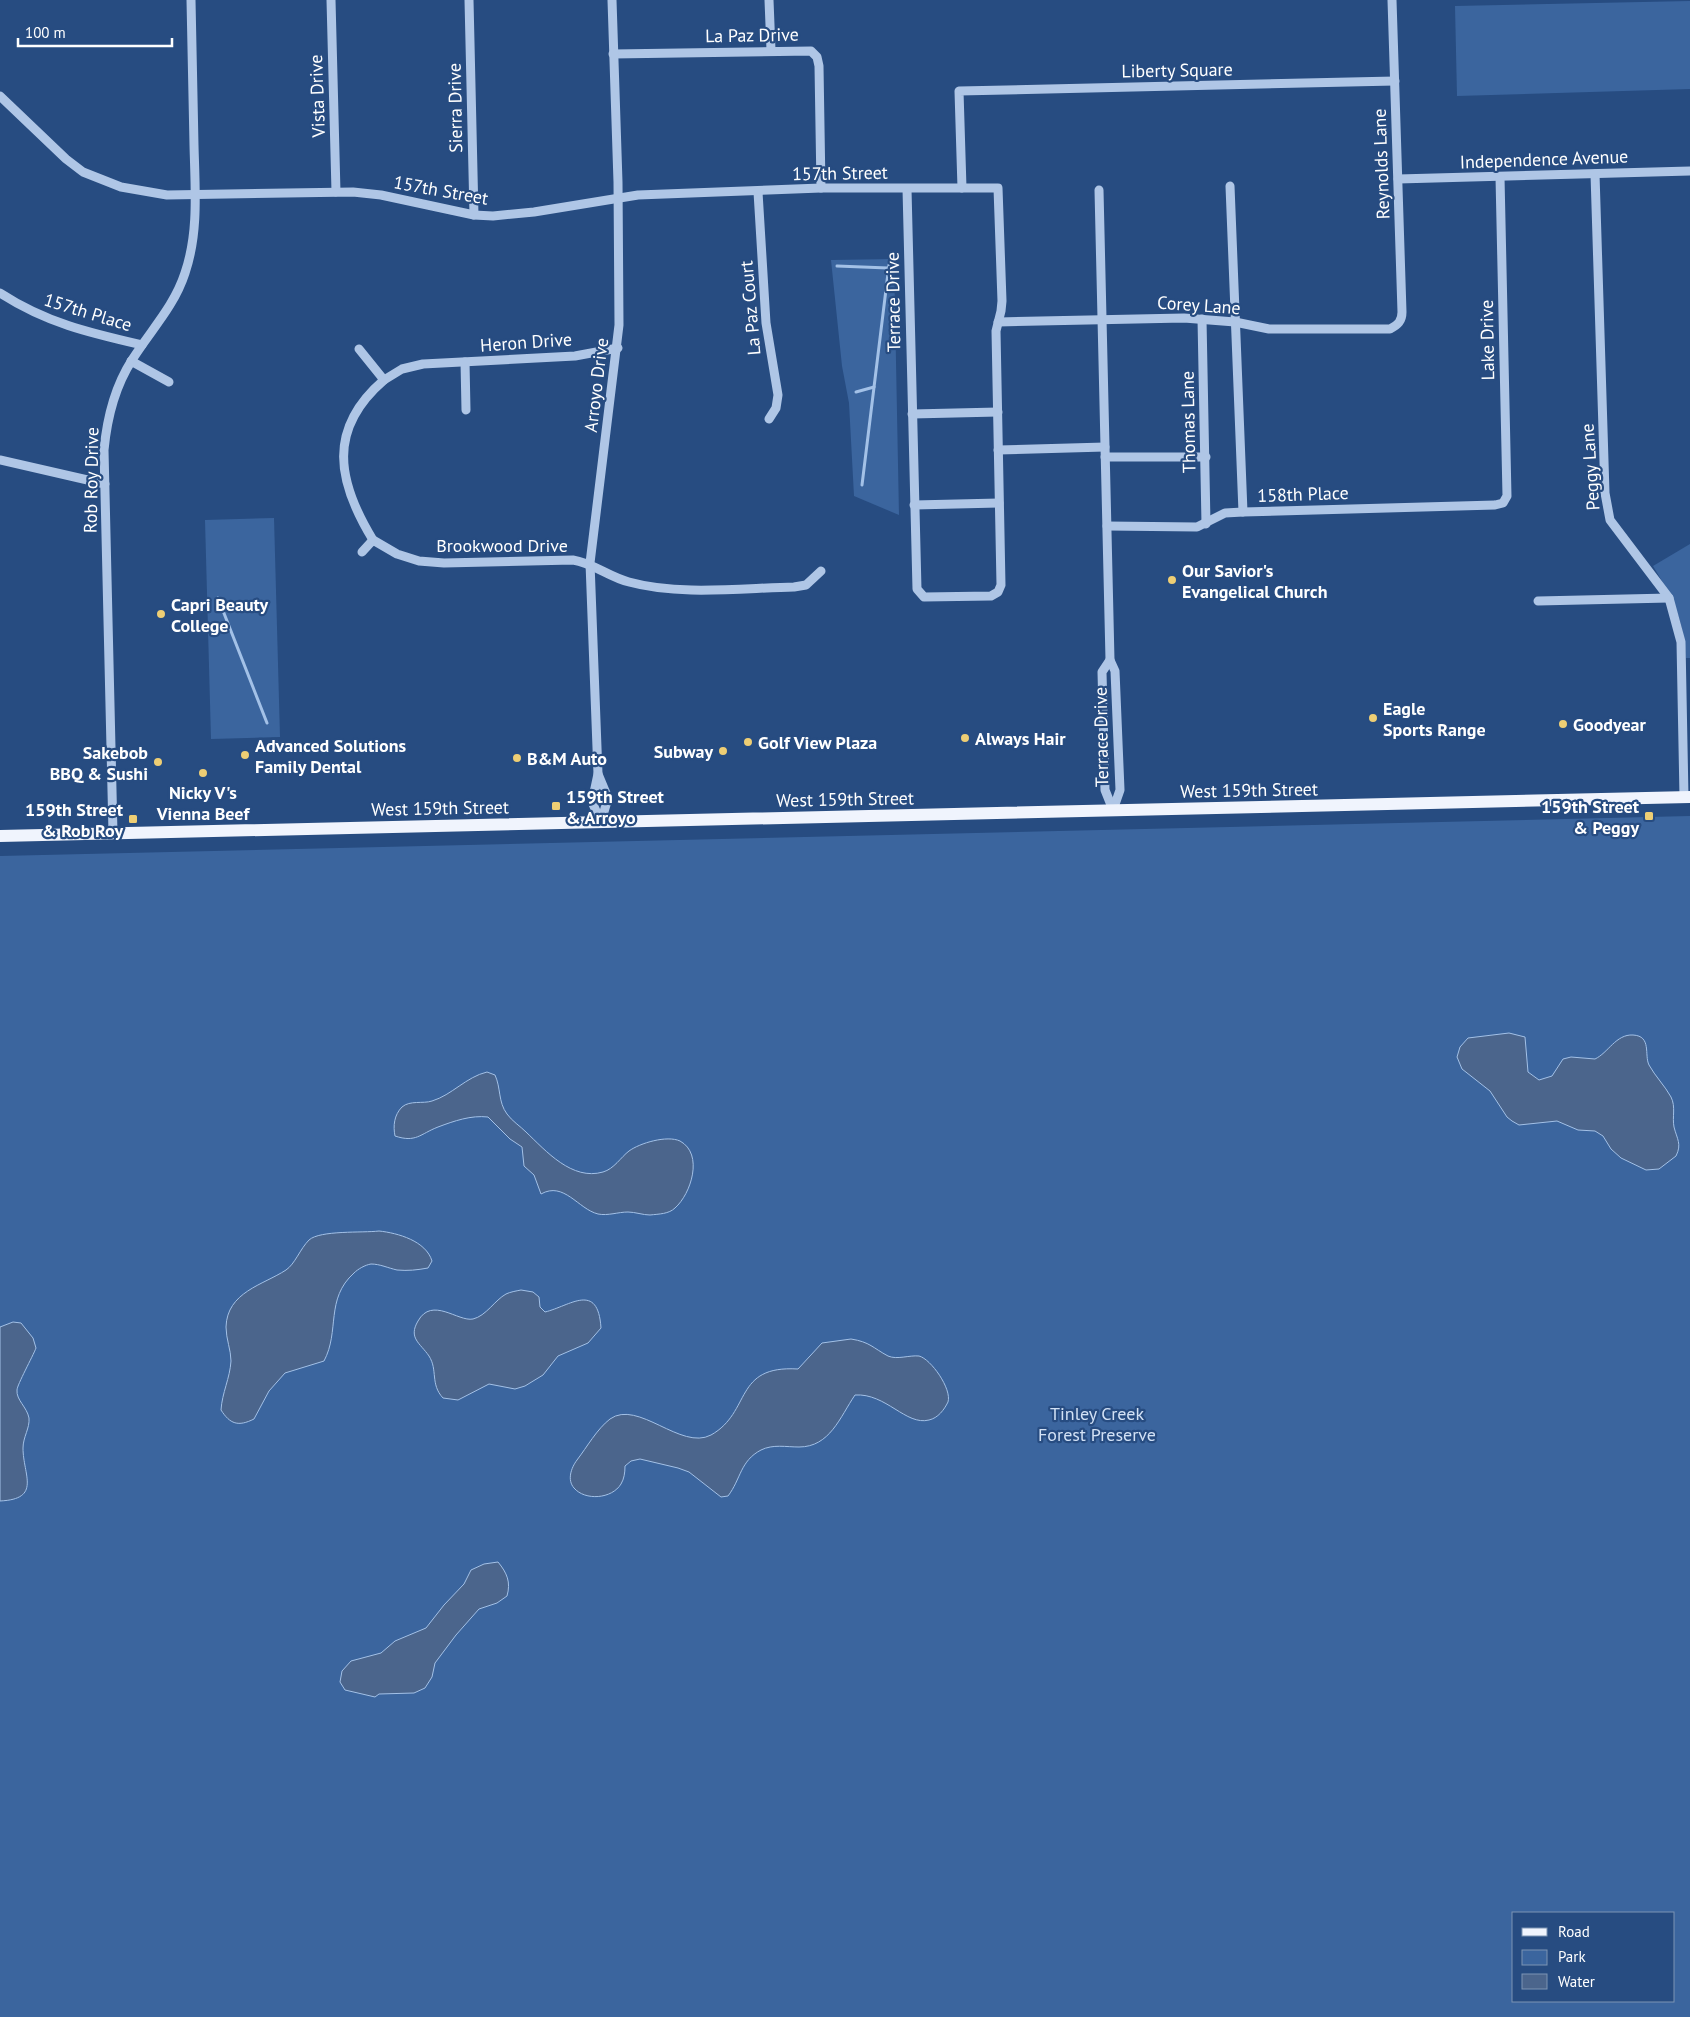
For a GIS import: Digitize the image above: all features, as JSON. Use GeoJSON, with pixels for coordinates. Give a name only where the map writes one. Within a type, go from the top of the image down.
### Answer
{"type":"FeatureCollection","features":[{"type":"Feature","properties":{"kind":"main road","name":"West 159th Street"},"geometry":{"type":"LineString","coordinates":[[0,836],[1687,797]]}},
{"type":"Feature","properties":{"kind":"street","name":"Rob Roy Drive"},"geometry":{"type":"LineString","coordinates":[[113,833],[104,450],[109,411],[117,388],[131,361],[172,303],[186,272],[193,240],[195,195],[191,0]]}},
{"type":"Feature","properties":{"kind":"street","name":"Vista Drive"},"geometry":{"type":"LineString","coordinates":[[331,0],[336,192]]}},
{"type":"Feature","properties":{"kind":"street","name":"Sierra Drive"},"geometry":{"type":"LineString","coordinates":[[469,0],[474,216]]}},
{"type":"Feature","properties":{"kind":"street","name":"Arroyo Drive"},"geometry":{"type":"LineString","coordinates":[[601,822],[592,802],[598,774],[590,563],[618,348],[618,197],[612,0]]}},
{"type":"Feature","properties":{"kind":"street"},"geometry":{"type":"LineString","coordinates":[[769,0],[771,50]]}},
{"type":"Feature","properties":{"kind":"street","name":"Reynolds Lane"},"geometry":{"type":"LineString","coordinates":[[1392,0],[1402,312],[1402,318],[1398,325]]}},
{"type":"Feature","properties":{"kind":"street","name":"La Paz Drive"},"geometry":{"type":"LineString","coordinates":[[614,54],[806,50],[817,57],[821,188]]}},
{"type":"Feature","properties":{"kind":"street","name":"Liberty Square"},"geometry":{"type":"LineString","coordinates":[[962,188],[959,91],[1395,81]]}},
{"type":"Feature","properties":{"kind":"street","name":"157th Street"},"geometry":{"type":"LineString","coordinates":[[0,96],[47,143],[84,172],[121,187],[167,195],[336,192],[381,195],[474,216],[519,214],[618,197],[821,188],[998,188]]}},
{"type":"Feature","properties":{"kind":"street","name":"Independence Avenue"},"geometry":{"type":"LineString","coordinates":[[1398,179],[1690,171]]}},
{"type":"Feature","properties":{"kind":"street","name":"Peggy Lane"},"geometry":{"type":"LineString","coordinates":[[1595,174],[1605,493],[1610,520],[1669,598],[1681,642],[1687,797]]}},
{"type":"Feature","properties":{"kind":"street","name":"Lake Drive"},"geometry":{"type":"LineString","coordinates":[[1500,177],[1507,496],[1503,502]]}},
{"type":"Feature","properties":{"kind":"street"},"geometry":{"type":"LineString","coordinates":[[1230,186],[1243,512]]}},
{"type":"Feature","properties":{"kind":"street","name":"Terrace Drive"},"geometry":{"type":"LineString","coordinates":[[907,189],[917,589],[921,596],[928,598],[991,596],[1000,589],[996,331],[1002,301],[998,188]]}},
{"type":"Feature","properties":{"kind":"street","name":"Terrace Drive"},"geometry":{"type":"LineString","coordinates":[[1099,190],[1110,660],[1115,671],[1120,768],[1120,790],[1113,810]]}},
{"type":"Feature","properties":{"kind":"street","name":"La Paz Court"},"geometry":{"type":"LineString","coordinates":[[758,192],[766,322],[778,395],[776,408],[769,419]]}},
{"type":"Feature","properties":{"kind":"street","name":"157th Place"},"geometry":{"type":"LineString","coordinates":[[0,293],[31,312],[72,328],[142,345]]}},
{"type":"Feature","properties":{"kind":"street","name":"Corey Lane"},"geometry":{"type":"LineString","coordinates":[[998,322],[1202,319],[1235,322],[1269,329],[1390,329],[1398,325]]}},
{"type":"Feature","properties":{"kind":"street","name":"Thomas Lane"},"geometry":{"type":"LineString","coordinates":[[1202,319],[1206,524]]}},
{"type":"Feature","properties":{"kind":"street","name":"Heron Drive"},"geometry":{"type":"LineString","coordinates":[[373,540],[359,516],[349,493],[344,475],[344,449],[350,426],[359,407],[369,393],[384,380],[402,369],[422,364],[576,356],[618,348]]}},
{"type":"Feature","properties":{"kind":"street"},"geometry":{"type":"LineString","coordinates":[[359,349],[384,380]]}},
{"type":"Feature","properties":{"kind":"street"},"geometry":{"type":"LineString","coordinates":[[131,361],[169,382]]}},
{"type":"Feature","properties":{"kind":"street","name":"Heron Drive"},"geometry":{"type":"LineString","coordinates":[[465,362],[466,410]]}},
{"type":"Feature","properties":{"kind":"street"},"geometry":{"type":"LineString","coordinates":[[912,414],[998,412]]}},
{"type":"Feature","properties":{"kind":"street"},"geometry":{"type":"LineString","coordinates":[[998,450],[1105,447]]}},
{"type":"Feature","properties":{"kind":"street"},"geometry":{"type":"LineString","coordinates":[[1105,457],[1206,457]]}},
{"type":"Feature","properties":{"kind":"street"},"geometry":{"type":"LineString","coordinates":[[0,460],[105,484]]}},
{"type":"Feature","properties":{"kind":"street","name":"158th Place"},"geometry":{"type":"LineString","coordinates":[[1107,526],[1197,527],[1225,513],[1495,505],[1503,502]]}},
{"type":"Feature","properties":{"kind":"street"},"geometry":{"type":"LineString","coordinates":[[914,505],[999,503]]}},
{"type":"Feature","properties":{"kind":"street"},"geometry":{"type":"LineString","coordinates":[[362,552],[373,540]]}},
{"type":"Feature","properties":{"kind":"street","name":"Brookwood Drive"},"geometry":{"type":"LineString","coordinates":[[373,540],[397,554],[419,561],[444,563],[573,560],[590,563],[604,573],[629,582],[676,589],[794,587],[806,585],[821,571]]}},
{"type":"Feature","properties":{"kind":"street"},"geometry":{"type":"LineString","coordinates":[[1538,601],[1669,598]]}},
{"type":"Feature","properties":{"kind":"street","name":"Terrace Drive"},"geometry":{"type":"LineString","coordinates":[[1110,660],[1102,672],[1102,682],[1105,790],[1113,810]]}},
{"type":"Feature","properties":{"kind":"street","name":"Arroyo Drive"},"geometry":{"type":"LineString","coordinates":[[598,774],[608,798],[601,822]]}},
{"type":"Feature","properties":{"kind":"green space"},"geometry":{"type":"Polygon","coordinates":[[[1690,1],[1690,89],[1457,96],[1455,6],[1690,1]]]}},
{"type":"Feature","properties":{"kind":"green space"},"geometry":{"type":"Polygon","coordinates":[[[894,259],[899,515],[854,496],[849,403],[842,366],[831,260],[894,259]]]}},
{"type":"Feature","properties":{"kind":"green space"},"geometry":{"type":"Polygon","coordinates":[[[274,518],[280,737],[211,739],[205,520],[274,518]]]}},
{"type":"Feature","properties":{"kind":"green space"},"geometry":{"type":"Polygon","coordinates":[[[1690,544],[1690,658],[1686,658],[1680,620],[1667,589],[1653,566],[1690,544]]]}},
{"type":"Feature","properties":{"kind":"green space","name":"Tinley Creek Forest Preserve"},"geometry":{"type":"Polygon","coordinates":[[[1690,816],[1690,2017],[0,2017],[0,856],[1690,816]]]}},
{"type":"Feature","properties":{"kind":"water"},"geometry":{"type":"Polygon","coordinates":[[[1509,1033],[1525,1037],[1528,1072],[1539,1080],[1552,1076],[1563,1059],[1571,1057],[1595,1059],[1622,1037],[1627,1035],[1639,1036],[1645,1042],[1649,1065],[1669,1093],[1672,1101],[1674,1127],[1679,1145],[1676,1156],[1659,1169],[1646,1170],[1621,1158],[1611,1149],[1603,1136],[1595,1131],[1578,1130],[1557,1121],[1519,1125],[1512,1121],[1507,1117],[1490,1091],[1462,1069],[1457,1057],[1460,1047],[1468,1038],[1509,1033]]]}},
{"type":"Feature","properties":{"kind":"water"},"geometry":{"type":"Polygon","coordinates":[[[487,1072],[495,1075],[502,1105],[511,1119],[560,1162],[581,1172],[592,1174],[603,1172],[614,1166],[629,1151],[647,1143],[661,1139],[680,1141],[692,1155],[693,1164],[690,1184],[681,1202],[667,1213],[647,1215],[628,1212],[598,1214],[564,1193],[549,1191],[541,1194],[534,1175],[524,1166],[522,1147],[510,1139],[488,1117],[475,1117],[456,1121],[418,1137],[408,1139],[395,1136],[395,1121],[402,1107],[439,1098],[479,1074],[487,1072]]]}},
{"type":"Feature","properties":{"kind":"water"},"geometry":{"type":"Polygon","coordinates":[[[379,1231],[403,1236],[418,1243],[429,1254],[432,1261],[428,1268],[397,1270],[371,1264],[364,1266],[354,1273],[345,1283],[339,1294],[329,1350],[324,1361],[285,1373],[269,1391],[254,1419],[243,1423],[231,1421],[221,1410],[231,1361],[226,1327],[228,1315],[233,1305],[239,1298],[257,1285],[286,1270],[309,1240],[332,1233],[379,1231]]]}},
{"type":"Feature","properties":{"kind":"water"},"geometry":{"type":"Polygon","coordinates":[[[521,1290],[533,1292],[539,1297],[540,1307],[545,1312],[581,1300],[589,1301],[594,1305],[599,1314],[601,1328],[588,1343],[558,1356],[543,1375],[525,1386],[515,1389],[489,1384],[458,1400],[443,1398],[435,1382],[432,1361],[416,1340],[414,1332],[418,1321],[424,1314],[438,1310],[473,1319],[482,1315],[506,1294],[521,1290]]]}},
{"type":"Feature","properties":{"kind":"water"},"geometry":{"type":"Polygon","coordinates":[[[13,1322],[21,1323],[33,1338],[36,1348],[17,1390],[18,1397],[29,1418],[23,1448],[27,1484],[26,1490],[21,1496],[0,1501],[0,1327],[13,1322]]]}},
{"type":"Feature","properties":{"kind":"water"},"geometry":{"type":"Polygon","coordinates":[[[851,1339],[867,1344],[888,1356],[919,1356],[924,1358],[935,1368],[947,1390],[948,1402],[943,1411],[932,1419],[920,1421],[876,1399],[855,1395],[833,1429],[819,1442],[810,1446],[770,1447],[754,1454],[745,1465],[728,1496],[721,1497],[689,1472],[640,1459],[631,1461],[625,1466],[621,1484],[611,1493],[598,1496],[585,1495],[572,1485],[571,1474],[575,1463],[596,1433],[610,1419],[621,1415],[633,1415],[686,1436],[699,1438],[711,1435],[724,1425],[753,1382],[763,1374],[777,1370],[798,1369],[822,1343],[851,1339]]]}},
{"type":"Feature","properties":{"kind":"water"},"geometry":{"type":"Polygon","coordinates":[[[498,1562],[507,1578],[509,1586],[507,1596],[497,1603],[479,1609],[435,1663],[432,1677],[425,1688],[414,1693],[379,1694],[375,1697],[345,1690],[340,1682],[342,1671],[351,1661],[381,1653],[395,1641],[426,1628],[464,1584],[471,1570],[484,1564],[498,1562]]]}},
{"type":"Feature","properties":{"kind":"waterway"},"geometry":{"type":"LineString","coordinates":[[862,485],[889,265]]}},
{"type":"Feature","properties":{"kind":"waterway"},"geometry":{"type":"LineString","coordinates":[[837,266],[888,268]]}},
{"type":"Feature","properties":{"kind":"waterway"},"geometry":{"type":"LineString","coordinates":[[856,392],[874,387]]}},
{"type":"Feature","properties":{"kind":"waterway"},"geometry":{"type":"LineString","coordinates":[[218,598],[267,723]]}},
{"type":"Feature","properties":{"kind":"place","name":"Our Savior's Evangelical Church"},"geometry":{"type":"Point","coordinates":[1172,580]}},
{"type":"Feature","properties":{"kind":"place","name":"Capri Beauty College"},"geometry":{"type":"Point","coordinates":[161,614]}},
{"type":"Feature","properties":{"kind":"place","name":"Eagle Sports Range"},"geometry":{"type":"Point","coordinates":[1373,718]}},
{"type":"Feature","properties":{"kind":"place","name":"Goodyear"},"geometry":{"type":"Point","coordinates":[1563,724]}},
{"type":"Feature","properties":{"kind":"place","name":"Always Hair"},"geometry":{"type":"Point","coordinates":[965,738]}},
{"type":"Feature","properties":{"kind":"place","name":"Golf View Plaza"},"geometry":{"type":"Point","coordinates":[748,742]}},
{"type":"Feature","properties":{"kind":"place","name":"Subway"},"geometry":{"type":"Point","coordinates":[723,751]}},
{"type":"Feature","properties":{"kind":"place","name":"Advanced Solutions Family Dental"},"geometry":{"type":"Point","coordinates":[245,755]}},
{"type":"Feature","properties":{"kind":"place","name":"B&M Auto"},"geometry":{"type":"Point","coordinates":[517,758]}},
{"type":"Feature","properties":{"kind":"place","name":"Sakebob BBQ & Sushi"},"geometry":{"type":"Point","coordinates":[158,762]}},
{"type":"Feature","properties":{"kind":"place","name":"Nicky V's Vienna Beef"},"geometry":{"type":"Point","coordinates":[203,773]}},
{"type":"Feature","properties":{"kind":"place","name":"159th Street & Arroyo"},"geometry":{"type":"Point","coordinates":[556,806]}},
{"type":"Feature","properties":{"kind":"place","name":"159th Street & Peggy"},"geometry":{"type":"Point","coordinates":[1649,816]}},
{"type":"Feature","properties":{"kind":"place","name":"159th Street & Rob Roy"},"geometry":{"type":"Point","coordinates":[133,819]}}]}
